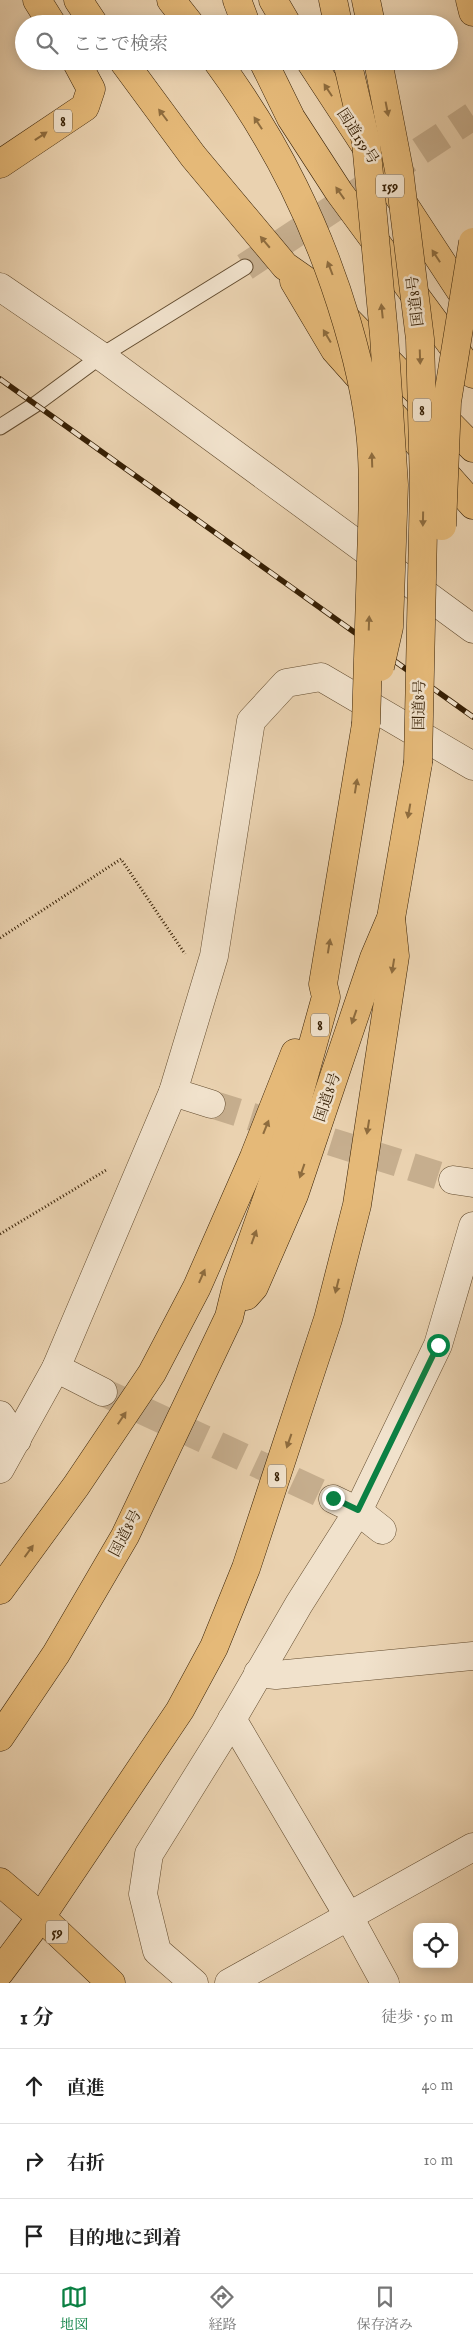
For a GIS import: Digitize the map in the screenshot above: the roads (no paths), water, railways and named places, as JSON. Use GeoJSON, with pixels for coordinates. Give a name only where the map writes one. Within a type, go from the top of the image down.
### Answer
{"type":"FeatureCollection","features":[{"type":"Feature","properties":{"kind":"main road"},"geometry":{"type":"LineString","coordinates":[[37,0],[46,15]]}},
{"type":"Feature","properties":{"kind":"main road"},"geometry":{"type":"LineString","coordinates":[[78,0],[88,15]]}},
{"type":"Feature","properties":{"kind":"main road"},"geometry":{"type":"LineString","coordinates":[[171,0],[183,15]]}},
{"type":"Feature","properties":{"kind":"main road"},"geometry":{"type":"LineString","coordinates":[[237,0],[243,15]]}},
{"type":"Feature","properties":{"kind":"main road"},"geometry":{"type":"LineString","coordinates":[[273,0],[282,15]]}},
{"type":"Feature","properties":{"kind":"main road"},"geometry":{"type":"LineString","coordinates":[[366,0],[369,15]]}},
{"type":"Feature","properties":{"kind":"main road"},"geometry":{"type":"LineString","coordinates":[[470,0],[473,12]]}},
{"type":"Feature","properties":{"kind":"main road","name":"8"},"geometry":{"type":"LineString","coordinates":[[0,164],[85,107],[91,89],[81,70]]}},
{"type":"Feature","properties":{"kind":"main road"},"geometry":{"type":"LineString","coordinates":[[129,70],[193,156],[285,266],[334,350],[473,505]]}},
{"type":"Feature","properties":{"kind":"main road"},"geometry":{"type":"LineString","coordinates":[[223,70],[263,130],[299,194],[332,271],[353,343],[367,405],[372,456],[373,506],[366,724]]}},
{"type":"Feature","properties":{"kind":"main road"},"geometry":{"type":"LineString","coordinates":[[267,70],[291,118],[339,192],[473,374]]}},
{"type":"Feature","properties":{"kind":"main road","name":"国道159号"},"geometry":{"type":"LineString","coordinates":[[316,70],[473,310]]}},
{"type":"Feature","properties":{"kind":"main road","name":"国道8号"},"geometry":{"type":"LineString","coordinates":[[0,1737],[56,1654],[125,1536],[229,1317],[237,1284],[280,1162],[318,1032],[326,997],[323,984],[366,724],[389,627],[394,485],[384,334],[366,142],[349,70]]}},
{"type":"Feature","properties":{"kind":"main road","name":"国道8号"},"geometry":{"type":"LineString","coordinates":[[229,1317],[254,1287],[294,1196],[374,958],[391,918],[418,763],[424,485],[420,339],[399,170],[380,70]]}},
{"type":"Feature","properties":{"kind":"main road"},"geometry":{"type":"LineString","coordinates":[[418,763],[440,559],[447,402],[473,242]]}},
{"type":"Feature","properties":{"kind":"main road"},"geometry":{"type":"LineString","coordinates":[[285,266],[315,287],[473,448]]}},
{"type":"Feature","properties":{"kind":"main road","name":"8"},"geometry":{"type":"LineString","coordinates":[[0,1972],[41,1917],[180,1710],[214,1647],[246,1568],[328,1319],[356,1205],[395,956],[391,918]]}},
{"type":"Feature","properties":{"kind":"main road","name":"8"},"geometry":{"type":"LineString","coordinates":[[0,1590],[76,1486],[152,1373],[201,1278],[287,1075],[312,997],[323,984]]}},
{"type":"Feature","properties":{"kind":"main road","name":"59"},"geometry":{"type":"LineString","coordinates":[[0,1882],[41,1917],[111,1983]]}},
{"type":"Feature","properties":{"kind":"street"},"geometry":{"type":"LineString","coordinates":[[0,287],[101,356],[473,629]]}},
{"type":"Feature","properties":{"kind":"street"},"geometry":{"type":"LineString","coordinates":[[0,1469],[56,1368],[173,1092],[214,956],[251,720],[286,683],[322,677],[473,766]]}},
{"type":"Feature","properties":{"kind":"street"},"geometry":{"type":"LineString","coordinates":[[173,1092],[211,1104]]}},
{"type":"Feature","properties":{"kind":"street"},"geometry":{"type":"LineString","coordinates":[[194,1983],[157,1951],[143,1894],[149,1854],[232,1719],[299,1604],[358,1510],[438,1345],[473,1226]]}},
{"type":"Feature","properties":{"kind":"street"},"geometry":{"type":"LineString","coordinates":[[56,1368],[103,1392]]}},
{"type":"Feature","properties":{"kind":"street"},"geometry":{"type":"LineString","coordinates":[[0,1415],[17,1440]]}},
{"type":"Feature","properties":{"kind":"street"},"geometry":{"type":"LineString","coordinates":[[333,1498],[358,1510],[382,1530]]}},
{"type":"Feature","properties":{"kind":"street"},"geometry":{"type":"LineString","coordinates":[[258,1673],[276,1675],[473,1656]]}},
{"type":"Feature","properties":{"kind":"street"},"geometry":{"type":"LineString","coordinates":[[232,1719],[349,1917],[385,1983]]}},
{"type":"Feature","properties":{"kind":"street"},"geometry":{"type":"LineString","coordinates":[[229,1983],[473,1847]]}},
{"type":"Feature","properties":{"kind":"lane"},"geometry":{"type":"LineString","coordinates":[[0,427],[36,404],[101,356],[245,267]]}},
{"type":"Feature","properties":{"kind":"tunnel"},"geometry":{"type":"LineString","coordinates":[[245,267],[473,116]]}},
{"type":"Feature","properties":{"kind":"tunnel"},"geometry":{"type":"LineString","coordinates":[[211,1104],[453,1180]]}},
{"type":"Feature","properties":{"kind":"tunnel"},"geometry":{"type":"LineString","coordinates":[[103,1392],[333,1499]]}},
{"type":"Feature","properties":{"kind":"railway"},"geometry":{"type":"LineString","coordinates":[[0,379],[473,717]]}}]}
